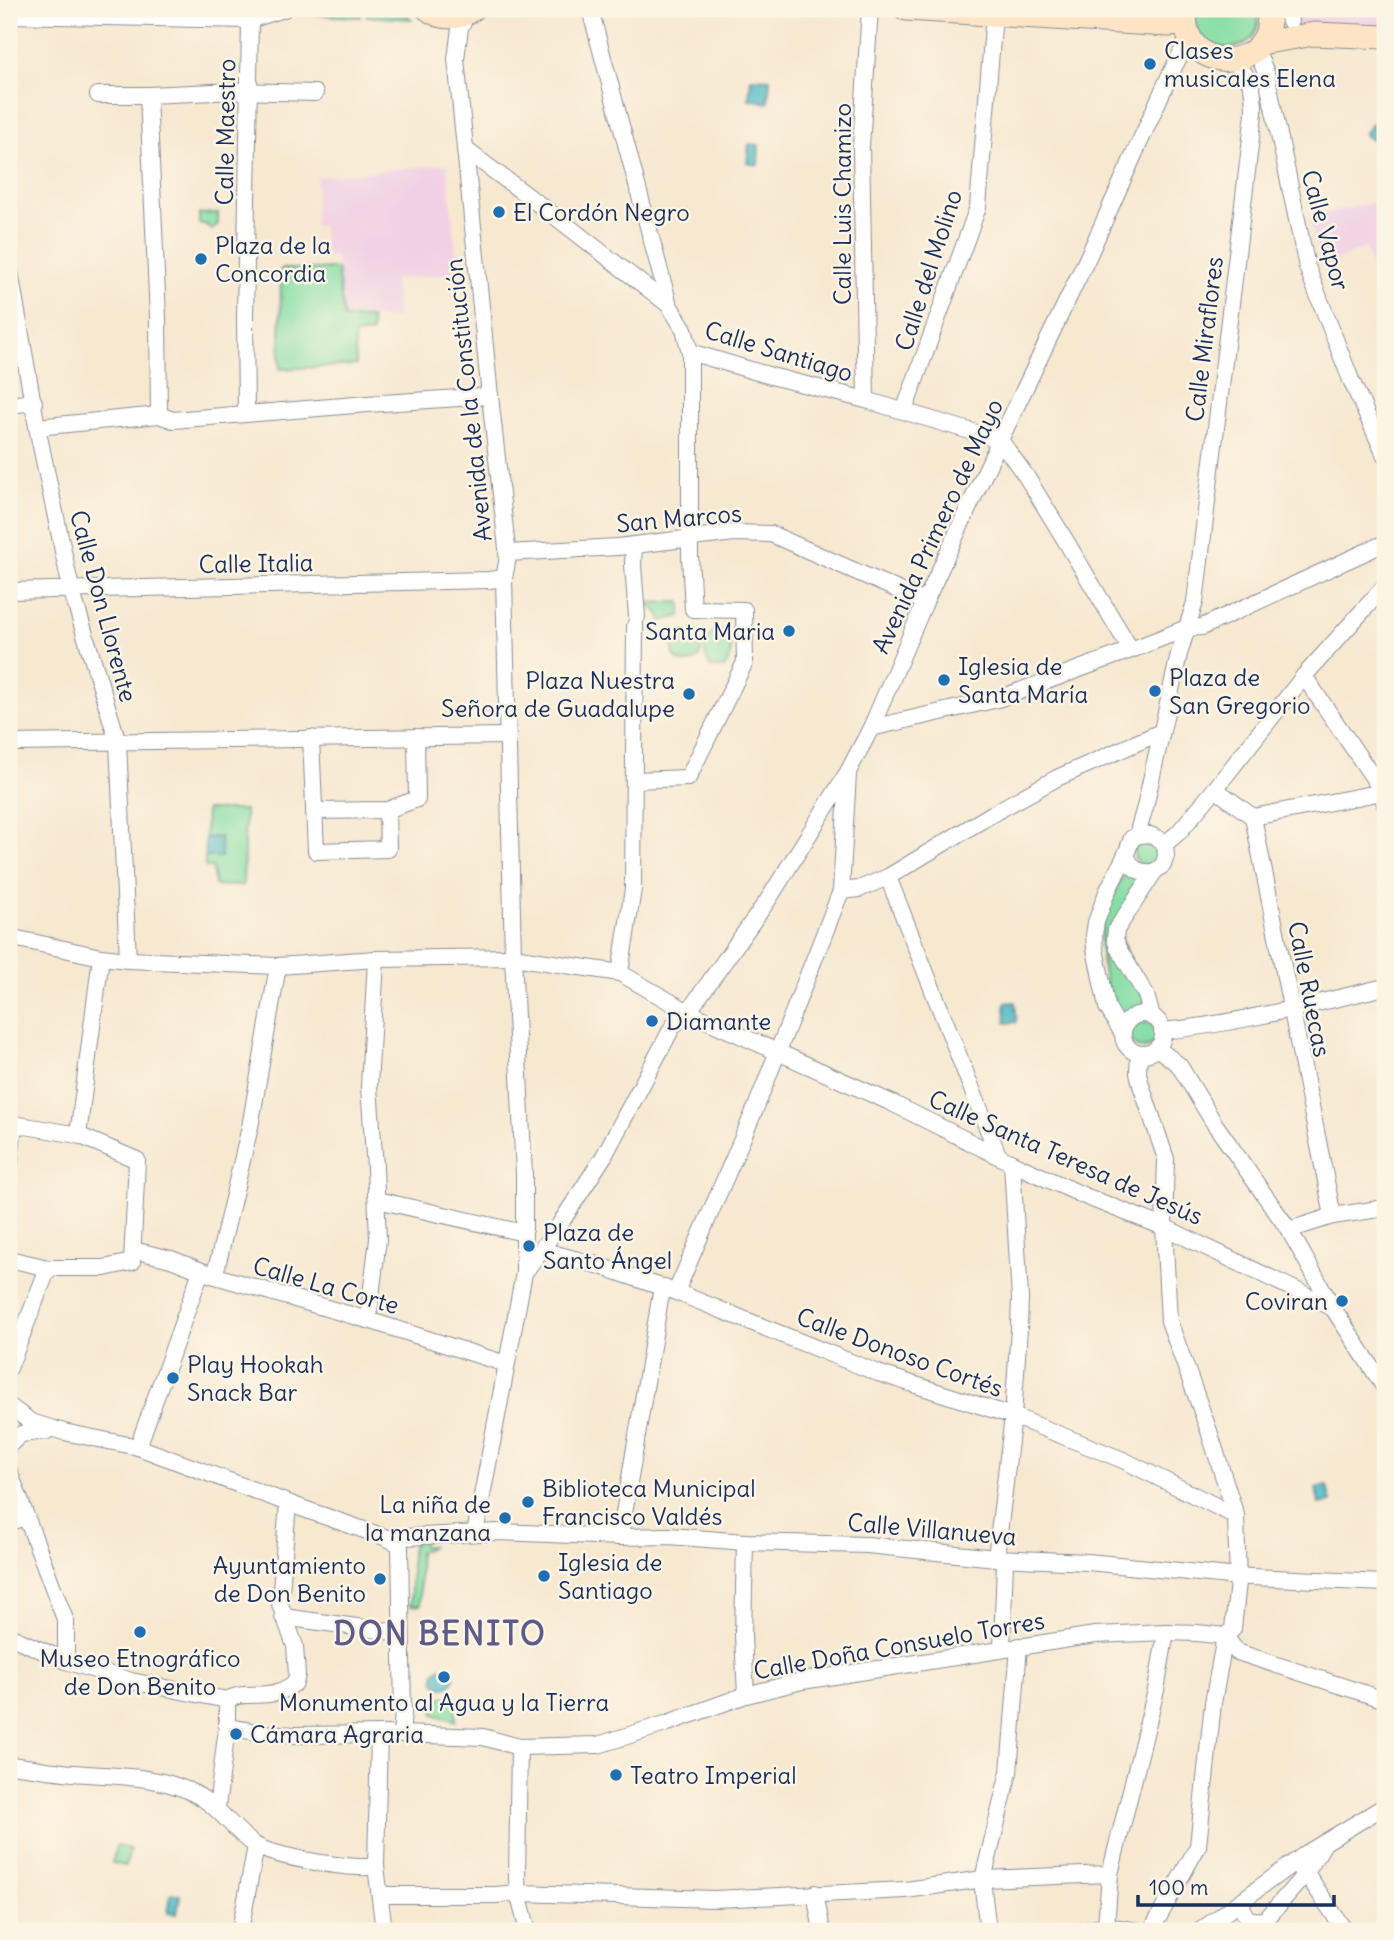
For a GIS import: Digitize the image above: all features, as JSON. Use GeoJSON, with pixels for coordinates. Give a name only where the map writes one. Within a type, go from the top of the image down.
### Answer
{"type":"FeatureCollection","features":[{"type":"Feature","properties":{"kind":"main road"},"geometry":{"type":"LineString","coordinates":[[906,9],[1182,29],[1200,51],[1222,60],[1233,60],[1250,54],[1274,28]]}},
{"type":"Feature","properties":{"kind":"main road"},"geometry":{"type":"LineString","coordinates":[[1268,9],[1266,33],[1274,28],[1314,34],[1385,37]]}},
{"type":"Feature","properties":{"kind":"main road"},"geometry":{"type":"LineString","coordinates":[[430,11],[444,17],[457,17],[470,10]]}},
{"type":"Feature","properties":{"kind":"street"},"geometry":{"type":"LineString","coordinates":[[9,15],[250,20],[284,9]]}},
{"type":"Feature","properties":{"kind":"street"},"geometry":{"type":"LineString","coordinates":[[590,9],[669,306]]}},
{"type":"Feature","properties":{"kind":"street","name":"Calle Luis Chamizo"},"geometry":{"type":"LineString","coordinates":[[866,400],[861,146],[870,9]]}},
{"type":"Feature","properties":{"kind":"street","name":"Avenida de la Constitución"},"geometry":{"type":"LineString","coordinates":[[470,10],[460,28],[456,60],[507,553],[504,578],[506,736],[513,957],[523,1146],[524,1273]]}},
{"type":"Feature","properties":{"kind":"street","name":"Avenida de la Constitución"},"geometry":{"type":"LineString","coordinates":[[430,11],[443,26],[456,60]]}},
{"type":"Feature","properties":{"kind":"street","name":"Calle del Molino"},"geometry":{"type":"LineString","coordinates":[[904,411],[978,207],[994,15]]}},
{"type":"Feature","properties":{"kind":"street","name":"Calle Maestro"},"geometry":{"type":"LineString","coordinates":[[246,413],[250,20]]}},
{"type":"Feature","properties":{"kind":"street"},"geometry":{"type":"LineString","coordinates":[[1266,73],[1274,28]]}},
{"type":"Feature","properties":{"kind":"street","name":"Calle Vapor"},"geometry":{"type":"LineString","coordinates":[[1274,28],[1266,73],[1307,267],[1385,456]]}},
{"type":"Feature","properties":{"kind":"street","name":"Avenida Primero de Mayo"},"geometry":{"type":"LineString","coordinates":[[524,1273],[604,1156],[673,1026],[688,1012],[768,900],[848,772],[871,728],[1000,439],[1088,257],[1182,29]]}},
{"type":"Feature","properties":{"kind":"street","name":"Calle Miraflores"},"geometry":{"type":"LineString","coordinates":[[1187,628],[1195,602],[1253,131],[1254,98],[1250,78],[1233,60]]}},
{"type":"Feature","properties":{"kind":"street"},"geometry":{"type":"LineString","coordinates":[[98,95],[315,93]]}},
{"type":"Feature","properties":{"kind":"street"},"geometry":{"type":"LineString","coordinates":[[148,96],[158,318],[159,415]]}},
{"type":"Feature","properties":{"kind":"street"},"geometry":{"type":"LineString","coordinates":[[1253,131],[1277,129]]}},
{"type":"Feature","properties":{"kind":"street","name":"Calle Santiago"},"geometry":{"type":"LineString","coordinates":[[466,150],[556,216],[669,306],[684,328],[690,352],[1000,439]]}},
{"type":"Feature","properties":{"kind":"street"},"geometry":{"type":"LineString","coordinates":[[469,185],[486,166]]}},
{"type":"Feature","properties":{"kind":"street","name":"Calle Don Llorente"},"geometry":{"type":"LineString","coordinates":[[9,266],[37,427],[71,589],[118,742],[128,960]]}},
{"type":"Feature","properties":{"kind":"street"},"geometry":{"type":"LineString","coordinates":[[634,780],[688,778],[745,662],[744,610],[693,609],[690,538],[690,352]]}},
{"type":"Feature","properties":{"kind":"street"},"geometry":{"type":"LineString","coordinates":[[37,427],[159,415],[173,420],[490,396]]}},
{"type":"Feature","properties":{"kind":"street"},"geometry":{"type":"LineString","coordinates":[[9,405],[34,402]]}},
{"type":"Feature","properties":{"kind":"street"},"geometry":{"type":"LineString","coordinates":[[1000,439],[1059,528],[1131,650]]}},
{"type":"Feature","properties":{"kind":"street","name":"San Marcos"},"geometry":{"type":"LineString","coordinates":[[507,553],[634,545],[734,533],[771,534],[925,603]]}},
{"type":"Feature","properties":{"kind":"street"},"geometry":{"type":"LineString","coordinates":[[871,728],[998,699],[1187,628],[1202,627],[1385,543]]}},
{"type":"Feature","properties":{"kind":"street"},"geometry":{"type":"LineString","coordinates":[[9,937],[128,960],[278,966],[376,959],[513,957],[620,973],[633,889],[636,621],[634,545]]}},
{"type":"Feature","properties":{"kind":"street","name":"Calle Italia"},"geometry":{"type":"LineString","coordinates":[[9,591],[504,578]]}},
{"type":"Feature","properties":{"kind":"street"},"geometry":{"type":"LineString","coordinates":[[1152,1017],[1146,995],[1118,947],[1116,930],[1154,872],[1163,865],[1166,850],[1179,832],[1304,676],[1385,589]]}},
{"type":"Feature","properties":{"kind":"street"},"geometry":{"type":"LineString","coordinates":[[1187,628],[1139,828],[1107,892],[1094,934],[1107,1007],[1126,1044],[1133,1052],[1149,1053],[1161,1039],[1181,1029],[1291,1009],[1385,987]]}},
{"type":"Feature","properties":{"kind":"street"},"geometry":{"type":"LineString","coordinates":[[1164,637],[1172,641],[1179,654]]}},
{"type":"Feature","properties":{"kind":"street"},"geometry":{"type":"LineString","coordinates":[[1215,789],[1253,817],[1384,799],[1304,676]]}},
{"type":"Feature","properties":{"kind":"street"},"geometry":{"type":"LineString","coordinates":[[879,709],[892,723]]}},
{"type":"Feature","properties":{"kind":"street"},"geometry":{"type":"LineString","coordinates":[[841,891],[859,888],[888,877],[1057,778],[1161,732]]}},
{"type":"Feature","properties":{"kind":"street"},"geometry":{"type":"LineString","coordinates":[[9,743],[506,736]]}},
{"type":"Feature","properties":{"kind":"street"},"geometry":{"type":"LineString","coordinates":[[314,811],[387,810],[417,799],[416,737]]}},
{"type":"Feature","properties":{"kind":"street"},"geometry":{"type":"LineString","coordinates":[[312,738],[316,851],[388,849],[387,810]]}},
{"type":"Feature","properties":{"kind":"street"},"geometry":{"type":"LineString","coordinates":[[620,1537],[669,1290],[756,1107],[841,891],[848,772]]}},
{"type":"Feature","properties":{"kind":"street","name":"Calle Ruecas"},"geometry":{"type":"LineString","coordinates":[[1253,817],[1333,1216]]}},
{"type":"Feature","properties":{"kind":"street"},"geometry":{"type":"LineString","coordinates":[[1135,837],[1152,835],[1166,850]]}},
{"type":"Feature","properties":{"kind":"street"},"geometry":{"type":"LineString","coordinates":[[1126,854],[1129,864],[1135,870],[1142,873],[1154,872]]}},
{"type":"Feature","properties":{"kind":"street"},"geometry":{"type":"LineString","coordinates":[[888,877],[1005,1159],[1020,1298],[1000,1558],[1002,1648]]}},
{"type":"Feature","properties":{"kind":"street"},"geometry":{"type":"LineString","coordinates":[[78,1135],[102,957]]}},
{"type":"Feature","properties":{"kind":"street"},"geometry":{"type":"LineString","coordinates":[[368,1320],[378,1239],[369,1087],[376,959]]}},
{"type":"Feature","properties":{"kind":"street"},"geometry":{"type":"LineString","coordinates":[[138,1447],[207,1273],[216,1265],[250,1127],[278,966]]}},
{"type":"Feature","properties":{"kind":"street","name":"Calle Santa Teresa de Jesús"},"geometry":{"type":"LineString","coordinates":[[620,973],[688,1012],[892,1103],[1087,1197],[1164,1227],[1236,1260],[1333,1308]]}},
{"type":"Feature","properties":{"kind":"street"},"geometry":{"type":"LineString","coordinates":[[1123,1034],[1124,1027],[1133,1017],[1146,1015],[1160,1025],[1161,1039],[1214,1123],[1289,1230],[1333,1308],[1385,1388]]}},
{"type":"Feature","properties":{"kind":"street"},"geometry":{"type":"LineString","coordinates":[[1139,1054],[1138,1073],[1141,1085],[1166,1159],[1164,1227],[1169,1321],[1236,1516],[1238,1576],[1233,1629],[1225,1636],[1213,1703],[1198,1846],[1151,1931]]}},
{"type":"Feature","properties":{"kind":"street"},"geometry":{"type":"LineString","coordinates":[[9,1171],[14,1124],[78,1135],[136,1160],[132,1262],[104,1268],[48,1268],[9,1259]]}},
{"type":"Feature","properties":{"kind":"street"},"geometry":{"type":"LineString","coordinates":[[377,1200],[524,1233]]}},
{"type":"Feature","properties":{"kind":"street"},"geometry":{"type":"LineString","coordinates":[[1289,1230],[1333,1216],[1385,1208]]}},
{"type":"Feature","properties":{"kind":"street","name":"Calle Donoso Cortés"},"geometry":{"type":"LineString","coordinates":[[543,1247],[548,1252],[597,1265],[669,1290],[878,1373],[1013,1416],[1123,1460],[1236,1516]]}},
{"type":"Feature","properties":{"kind":"street","name":"Calle La Corte"},"geometry":{"type":"LineString","coordinates":[[133,1250],[171,1259],[207,1273],[506,1364]]}},
{"type":"Feature","properties":{"kind":"street"},"geometry":{"type":"LineString","coordinates":[[9,1368],[48,1268]]}},
{"type":"Feature","properties":{"kind":"street"},"geometry":{"type":"LineString","coordinates":[[475,1532],[524,1273]]}},
{"type":"Feature","properties":{"kind":"street"},"geometry":{"type":"LineString","coordinates":[[13,1410],[31,1422],[64,1432],[138,1447],[288,1503],[398,1540],[402,1713],[391,1734],[376,1867],[384,1931]]}},
{"type":"Feature","properties":{"kind":"street"},"geometry":{"type":"LineString","coordinates":[[13,1410],[18,1424],[15,1439]]}},
{"type":"Feature","properties":{"kind":"street"},"geometry":{"type":"LineString","coordinates":[[15,1439],[37,1431],[64,1432]]}},
{"type":"Feature","properties":{"kind":"street"},"geometry":{"type":"LineString","coordinates":[[9,1471],[66,1622],[66,1661]]}},
{"type":"Feature","properties":{"kind":"street"},"geometry":{"type":"LineString","coordinates":[[217,1808],[228,1700],[233,1696],[271,1694],[285,1690],[295,1683],[297,1675],[295,1646],[280,1604],[288,1503]]}},
{"type":"Feature","properties":{"kind":"street"},"geometry":{"type":"LineString","coordinates":[[9,1522],[26,1517]]}},
{"type":"Feature","properties":{"kind":"street","name":"Calle Villanueva"},"geometry":{"type":"LineString","coordinates":[[398,1540],[475,1532],[669,1536],[745,1542],[867,1545],[1238,1576],[1385,1583]]}},
{"type":"Feature","properties":{"kind":"street"},"geometry":{"type":"LineString","coordinates":[[745,1542],[743,1636],[746,1695]]}},
{"type":"Feature","properties":{"kind":"street"},"geometry":{"type":"LineString","coordinates":[[283,1617],[401,1633]]}},
{"type":"Feature","properties":{"kind":"street"},"geometry":{"type":"LineString","coordinates":[[1106,1926],[1110,1874],[1156,1690],[1166,1632]]}},
{"type":"Feature","properties":{"kind":"street","name":"Calle Doña Consuelo Torres"},"geometry":{"type":"LineString","coordinates":[[447,1735],[483,1737],[519,1747],[598,1745],[746,1695],[802,1681],[1096,1634],[1166,1632],[1225,1636]]}},
{"type":"Feature","properties":{"kind":"street"},"geometry":{"type":"LineString","coordinates":[[9,1636],[66,1661],[131,1681],[228,1700]]}},
{"type":"Feature","properties":{"kind":"street"},"geometry":{"type":"LineString","coordinates":[[1225,1636],[1237,1651],[1385,1700]]}},
{"type":"Feature","properties":{"kind":"street"},"geometry":{"type":"LineString","coordinates":[[988,1931],[983,1880],[1009,1772],[1019,1646]]}},
{"type":"Feature","properties":{"kind":"street"},"geometry":{"type":"LineString","coordinates":[[402,1713],[417,1725],[447,1735]]}},
{"type":"Feature","properties":{"kind":"street"},"geometry":{"type":"LineString","coordinates":[[227,1727],[295,1735],[447,1735]]}},
{"type":"Feature","properties":{"kind":"street"},"geometry":{"type":"LineString","coordinates":[[519,1747],[518,1893],[528,1931]]}},
{"type":"Feature","properties":{"kind":"street"},"geometry":{"type":"LineString","coordinates":[[9,1765],[159,1781],[198,1794],[217,1808],[256,1846],[317,1862],[348,1867],[376,1867]]}},
{"type":"Feature","properties":{"kind":"street"},"geometry":{"type":"LineString","coordinates":[[1200,1931],[1284,1869],[1385,1806]]}},
{"type":"Feature","properties":{"kind":"street"},"geometry":{"type":"LineString","coordinates":[[1264,1922],[1306,1872],[1326,1841]]}},
{"type":"Feature","properties":{"kind":"street"},"geometry":{"type":"LineString","coordinates":[[240,1931],[256,1846]]}},
{"type":"Feature","properties":{"kind":"street"},"geometry":{"type":"LineString","coordinates":[[1284,1869],[1295,1867],[1306,1872],[1345,1931]]}},
{"type":"Feature","properties":{"kind":"street"},"geometry":{"type":"LineString","coordinates":[[380,1895],[518,1893],[715,1899],[906,1890],[983,1880],[1110,1874]]}},
{"type":"Feature","properties":{"kind":"street"},"geometry":{"type":"LineString","coordinates":[[1256,1891],[1269,1900],[1271,1906],[1264,1922]]}},
{"type":"Feature","properties":{"kind":"street"},"geometry":{"type":"LineString","coordinates":[[815,1894],[822,1931]]}},
{"type":"Feature","properties":{"kind":"street"},"geometry":{"type":"LineString","coordinates":[[1242,1901],[1242,1913],[1247,1918],[1264,1922]]}},
{"type":"Feature","properties":{"kind":"street"},"geometry":{"type":"LineString","coordinates":[[1081,1931],[1106,1926],[1138,1931]]}},
{"type":"Feature","properties":{"kind":"shaded area"},"geometry":{"type":"Polygon","coordinates":[[[1285,9],[1385,9],[1385,37],[1298,26],[1290,21],[1285,9]]]}},
{"type":"Feature","properties":{"kind":"shaded area"},"geometry":{"type":"Polygon","coordinates":[[[447,164],[458,273],[394,279],[398,318],[344,318],[336,257],[326,256],[322,225],[314,226],[317,177],[447,164]]]}},
{"type":"Feature","properties":{"kind":"shaded area"},"geometry":{"type":"Polygon","coordinates":[[[1385,200],[1385,305],[1365,247],[1321,268],[1309,217],[1385,200]]]}},
{"type":"Feature","properties":{"kind":"green space"},"geometry":{"type":"Polygon","coordinates":[[[316,9],[361,9],[361,17],[301,14],[316,9]]]}},
{"type":"Feature","properties":{"kind":"green space"},"geometry":{"type":"Polygon","coordinates":[[[367,9],[401,9],[411,19],[367,16],[367,9]]]}},
{"type":"Feature","properties":{"kind":"green space"},"geometry":{"type":"Polygon","coordinates":[[[1197,9],[1257,9],[1258,26],[1251,39],[1240,46],[1227,48],[1213,45],[1202,38],[1196,26],[1197,9]]]}},
{"type":"Feature","properties":{"kind":"green space"},"geometry":{"type":"Polygon","coordinates":[[[218,213],[218,224],[212,230],[205,224],[199,224],[199,214],[218,213]]]}},
{"type":"Feature","properties":{"kind":"green space"},"geometry":{"type":"Polygon","coordinates":[[[281,269],[337,269],[344,318],[371,318],[372,333],[354,335],[356,365],[280,369],[281,269]]]}},
{"type":"Feature","properties":{"kind":"green space"},"geometry":{"type":"Polygon","coordinates":[[[681,602],[681,616],[662,621],[656,610],[645,605],[645,603],[681,602]]]}},
{"type":"Feature","properties":{"kind":"green space"},"geometry":{"type":"Polygon","coordinates":[[[714,631],[725,633],[730,642],[730,655],[724,668],[712,668],[705,654],[706,644],[714,631]]]}},
{"type":"Feature","properties":{"kind":"green space"},"geometry":{"type":"Polygon","coordinates":[[[687,635],[697,639],[701,649],[697,659],[687,663],[677,659],[673,649],[677,639],[687,635]]]}},
{"type":"Feature","properties":{"kind":"green space"},"geometry":{"type":"Polygon","coordinates":[[[206,810],[245,810],[243,885],[215,886],[212,868],[205,867],[205,857],[221,857],[220,837],[205,838],[206,810]]]}},
{"type":"Feature","properties":{"kind":"green space"},"geometry":{"type":"Polygon","coordinates":[[[1146,841],[1157,848],[1158,853],[1151,864],[1146,865],[1135,858],[1134,853],[1141,842],[1146,841]]]}},
{"type":"Feature","properties":{"kind":"green space"},"geometry":{"type":"Polygon","coordinates":[[[1125,869],[1147,879],[1116,924],[1150,1012],[1133,1014],[1120,1025],[1104,976],[1101,937],[1106,912],[1125,869]]]}},
{"type":"Feature","properties":{"kind":"green space"},"geometry":{"type":"Polygon","coordinates":[[[1143,1022],[1152,1026],[1156,1035],[1152,1044],[1143,1048],[1134,1044],[1130,1035],[1134,1026],[1143,1022]]]}},
{"type":"Feature","properties":{"kind":"green space"},"geometry":{"type":"Polygon","coordinates":[[[423,1538],[423,1546],[433,1546],[419,1552],[420,1605],[411,1606],[412,1546],[418,1539],[423,1538]]]}},
{"type":"Feature","properties":{"kind":"green space"},"geometry":{"type":"Polygon","coordinates":[[[434,1697],[449,1697],[449,1701],[456,1703],[456,1721],[434,1714],[434,1697]]]}},
{"type":"Feature","properties":{"kind":"green space"},"geometry":{"type":"Polygon","coordinates":[[[116,1846],[130,1849],[126,1866],[112,1863],[116,1846]]]}},
{"type":"Feature","properties":{"kind":"water"},"geometry":{"type":"Polygon","coordinates":[[[751,78],[770,79],[768,103],[749,99],[751,78]]]}},
{"type":"Feature","properties":{"kind":"water"},"geometry":{"type":"Polygon","coordinates":[[[1373,123],[1385,132],[1382,148],[1364,134],[1373,123]]]}},
{"type":"Feature","properties":{"kind":"water"},"geometry":{"type":"Polygon","coordinates":[[[749,144],[759,145],[758,165],[747,163],[749,144]]]}},
{"type":"Feature","properties":{"kind":"water"},"geometry":{"type":"Polygon","coordinates":[[[220,837],[221,857],[205,857],[205,838],[220,837]]]}},
{"type":"Feature","properties":{"kind":"water"},"geometry":{"type":"Polygon","coordinates":[[[1015,1002],[1017,1022],[1006,1023],[1005,1003],[1015,1002]]]}},
{"type":"Feature","properties":{"kind":"water"},"geometry":{"type":"Polygon","coordinates":[[[1327,1486],[1331,1502],[1319,1504],[1316,1488],[1327,1486]]]}},
{"type":"Feature","properties":{"kind":"water"},"geometry":{"type":"Polygon","coordinates":[[[444,1667],[451,1670],[454,1677],[451,1684],[444,1687],[437,1684],[434,1677],[437,1670],[444,1667]]]}},
{"type":"Feature","properties":{"kind":"water"},"geometry":{"type":"Polygon","coordinates":[[[171,1893],[180,1895],[177,1914],[168,1913],[171,1893]]]}},
{"type":"Feature","properties":{"kind":"place","name":"Clases musicales Elena"},"geometry":{"type":"Point","coordinates":[1150,64]}},
{"type":"Feature","properties":{"kind":"place","name":"El Cordón Negro"},"geometry":{"type":"Point","coordinates":[499,212]}},
{"type":"Feature","properties":{"kind":"place","name":"Plaza de la Concordia"},"geometry":{"type":"Point","coordinates":[201,259]}},
{"type":"Feature","properties":{"kind":"place","name":"Santa Maria"},"geometry":{"type":"Point","coordinates":[789,631]}},
{"type":"Feature","properties":{"kind":"place","name":"Iglesia de Santa María"},"geometry":{"type":"Point","coordinates":[944,680]}},
{"type":"Feature","properties":{"kind":"place","name":"Plaza de San Gregorio"},"geometry":{"type":"Point","coordinates":[1155,691]}},
{"type":"Feature","properties":{"kind":"place","name":"Plaza Nuestra Señora de Guadalupe"},"geometry":{"type":"Point","coordinates":[689,694]}},
{"type":"Feature","properties":{"kind":"place","name":"Diamante"},"geometry":{"type":"Point","coordinates":[652,1021]}},
{"type":"Feature","properties":{"kind":"place","name":"Plaza de Santo Ángel"},"geometry":{"type":"Point","coordinates":[529,1246]}},
{"type":"Feature","properties":{"kind":"place","name":"Coviran"},"geometry":{"type":"Point","coordinates":[1342,1301]}},
{"type":"Feature","properties":{"kind":"place","name":"Play Hookah Snack Bar"},"geometry":{"type":"Point","coordinates":[173,1378]}},
{"type":"Feature","properties":{"kind":"place","name":"Biblioteca Municipal Francisco Valdés"},"geometry":{"type":"Point","coordinates":[528,1502]}},
{"type":"Feature","properties":{"kind":"place","name":"La niña de la manzana"},"geometry":{"type":"Point","coordinates":[505,1518]}},
{"type":"Feature","properties":{"kind":"place","name":"Iglesia de Santiago"},"geometry":{"type":"Point","coordinates":[544,1576]}},
{"type":"Feature","properties":{"kind":"place","name":"Ayuntamiento de Don Benito"},"geometry":{"type":"Point","coordinates":[380,1579]}},
{"type":"Feature","properties":{"kind":"place","name":"Museo Etnográfico de Don Benito"},"geometry":{"type":"Point","coordinates":[140,1632]}},
{"type":"Feature","properties":{"kind":"place","name":"Monumento al Agua y la Tierra"},"geometry":{"type":"Point","coordinates":[444,1677]}},
{"type":"Feature","properties":{"kind":"place","name":"Cámara Agraria"},"geometry":{"type":"Point","coordinates":[236,1734]}},
{"type":"Feature","properties":{"kind":"place","name":"Teatro Imperial"},"geometry":{"type":"Point","coordinates":[616,1775]}},
{"type":"Feature","properties":{"kind":"district","name":"DON BENITO"},"geometry":{"type":"Point","coordinates":[440,1633]}}]}
